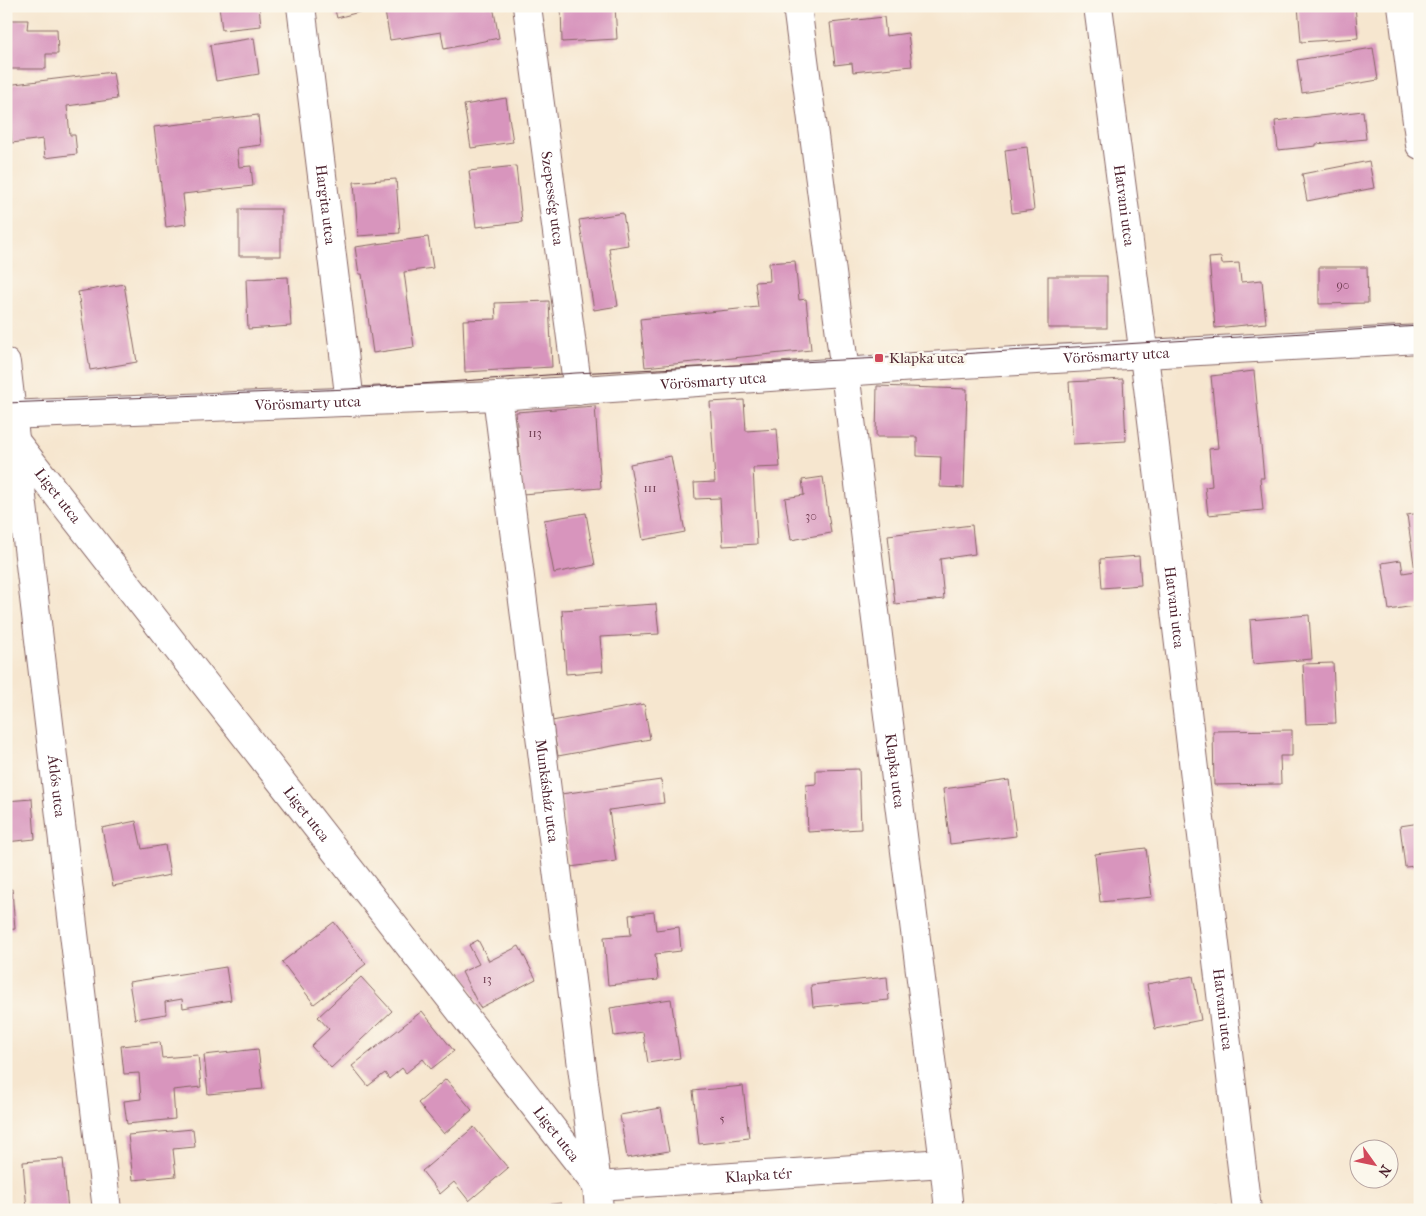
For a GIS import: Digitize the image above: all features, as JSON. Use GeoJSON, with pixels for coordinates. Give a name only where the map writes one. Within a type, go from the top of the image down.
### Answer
{"type":"FeatureCollection","features":[{"type":"Feature","properties":{"kind":"street","name":"Hargita utca"},"geometry":{"type":"LineString","coordinates":[[301,6],[350,402]]}},
{"type":"Feature","properties":{"kind":"street","name":"Szepesség utca"},"geometry":{"type":"LineString","coordinates":[[527,6],[578,391]]}},
{"type":"Feature","properties":{"kind":"street","name":"Klapka utca"},"geometry":{"type":"LineString","coordinates":[[797,6],[845,372],[949,1210]]}},
{"type":"Feature","properties":{"kind":"street","name":"Hatvani utca"},"geometry":{"type":"LineString","coordinates":[[1098,6],[1143,355],[1247,1210]]}},
{"type":"Feature","properties":{"kind":"street"},"geometry":{"type":"LineString","coordinates":[[1402,6],[1420,145]]}},
{"type":"Feature","properties":{"kind":"street","name":"Vörösmarty utca"},"geometry":{"type":"LineString","coordinates":[[9,415],[497,396],[845,372],[1420,339]]}},
{"type":"Feature","properties":{"kind":"street","name":"Átlós utca"},"geometry":{"type":"LineString","coordinates":[[6,363],[9,415],[16,442],[108,1210]]}},
{"type":"Feature","properties":{"kind":"street","name":"Munkásház utca"},"geometry":{"type":"LineString","coordinates":[[497,396],[598,1198]]}},
{"type":"Feature","properties":{"kind":"street","name":"Liget utca"},"geometry":{"type":"LineString","coordinates":[[16,442],[598,1198]]}},
{"type":"Feature","properties":{"kind":"street","name":"Klapka tér"},"geometry":{"type":"LineString","coordinates":[[598,1198],[944,1163]]}},
{"type":"Feature","properties":{"kind":"building"},"geometry":{"type":"Polygon","coordinates":[[[219,6],[259,6],[261,26],[222,30],[219,6]]]}},
{"type":"Feature","properties":{"kind":"building"},"geometry":{"type":"Polygon","coordinates":[[[334,6],[374,6],[374,8],[337,18],[334,6]]]}},
{"type":"Feature","properties":{"kind":"building"},"geometry":{"type":"Polygon","coordinates":[[[384,6],[493,6],[499,38],[444,49],[441,32],[390,40],[384,6]]]}},
{"type":"Feature","properties":{"kind":"building"},"geometry":{"type":"Polygon","coordinates":[[[561,6],[615,6],[617,39],[562,42],[561,6]]]}},
{"type":"Feature","properties":{"kind":"building"},"geometry":{"type":"Polygon","coordinates":[[[1298,6],[1355,6],[1358,38],[1301,42],[1298,6]]]}},
{"type":"Feature","properties":{"kind":"building"},"geometry":{"type":"Polygon","coordinates":[[[884,17],[886,36],[908,33],[912,66],[853,72],[852,63],[835,65],[830,23],[884,17]]]}},
{"type":"Feature","properties":{"kind":"building"},"geometry":{"type":"Polygon","coordinates":[[[6,20],[28,20],[27,29],[57,29],[58,54],[46,54],[46,69],[6,69],[6,20]]]}},
{"type":"Feature","properties":{"kind":"building"},"geometry":{"type":"Polygon","coordinates":[[[254,38],[259,74],[216,81],[210,45],[254,38]]]}},
{"type":"Feature","properties":{"kind":"building"},"geometry":{"type":"Polygon","coordinates":[[[1373,48],[1378,80],[1302,93],[1297,60],[1373,48]]]}},
{"type":"Feature","properties":{"kind":"building"},"geometry":{"type":"Polygon","coordinates":[[[113,72],[117,99],[67,106],[70,135],[75,135],[77,154],[45,158],[43,139],[12,143],[6,85],[113,72]]]}},
{"type":"Feature","properties":{"kind":"building"},"geometry":{"type":"Polygon","coordinates":[[[506,98],[513,142],[471,148],[464,105],[506,98]]]}},
{"type":"Feature","properties":{"kind":"building"},"geometry":{"type":"Polygon","coordinates":[[[1363,111],[1366,139],[1278,150],[1275,121],[1363,111]]]}},
{"type":"Feature","properties":{"kind":"building"},"geometry":{"type":"Polygon","coordinates":[[[258,115],[261,145],[237,148],[239,167],[251,166],[253,186],[183,194],[186,224],[166,227],[154,127],[258,115]]]}},
{"type":"Feature","properties":{"kind":"building"},"geometry":{"type":"Polygon","coordinates":[[[1027,147],[1034,210],[1012,213],[1005,150],[1027,147]]]}},
{"type":"Feature","properties":{"kind":"building"},"geometry":{"type":"Polygon","coordinates":[[[1369,161],[1374,188],[1307,201],[1302,174],[1369,161]]]}},
{"type":"Feature","properties":{"kind":"building"},"geometry":{"type":"Polygon","coordinates":[[[516,166],[522,222],[476,227],[469,171],[516,166]]]}},
{"type":"Feature","properties":{"kind":"building"},"geometry":{"type":"Polygon","coordinates":[[[396,179],[400,233],[358,236],[354,182],[396,179]]]}},
{"type":"Feature","properties":{"kind":"building"},"geometry":{"type":"Polygon","coordinates":[[[239,209],[281,209],[281,256],[239,256],[239,209]]]}},
{"type":"Feature","properties":{"kind":"building"},"geometry":{"type":"Polygon","coordinates":[[[623,213],[628,245],[609,248],[618,306],[594,310],[579,220],[623,213]]]}},
{"type":"Feature","properties":{"kind":"building"},"geometry":{"type":"Polygon","coordinates":[[[428,237],[433,268],[404,272],[414,347],[373,353],[362,274],[359,274],[355,247],[428,237]]]}},
{"type":"Feature","properties":{"kind":"building"},"geometry":{"type":"Polygon","coordinates":[[[1221,257],[1222,264],[1239,263],[1241,282],[1262,280],[1266,323],[1215,328],[1209,258],[1221,257]]]}},
{"type":"Feature","properties":{"kind":"building"},"geometry":{"type":"Polygon","coordinates":[[[795,261],[799,300],[806,299],[811,350],[645,367],[640,319],[758,307],[755,282],[770,281],[769,263],[795,261]]]}},
{"type":"Feature","properties":{"kind":"building"},"geometry":{"type":"Polygon","coordinates":[[[1319,267],[1367,267],[1368,303],[1319,304],[1319,267]]]}},
{"type":"Feature","properties":{"kind":"building"},"geometry":{"type":"Polygon","coordinates":[[[1048,276],[1107,276],[1107,328],[1048,328],[1048,276]]]}},
{"type":"Feature","properties":{"kind":"building"},"geometry":{"type":"Polygon","coordinates":[[[288,277],[291,326],[248,329],[246,279],[288,277]]]}},
{"type":"Feature","properties":{"kind":"building"},"geometry":{"type":"Polygon","coordinates":[[[124,284],[137,362],[90,370],[78,292],[124,284]]]}},
{"type":"Feature","properties":{"kind":"building"},"geometry":{"type":"Polygon","coordinates":[[[549,301],[552,367],[465,372],[463,320],[496,319],[495,303],[549,301]]]}},
{"type":"Feature","properties":{"kind":"building"},"geometry":{"type":"Polygon","coordinates":[[[1254,371],[1264,478],[1260,478],[1263,510],[1208,515],[1205,487],[1212,486],[1209,449],[1218,448],[1211,376],[1254,371]]]}},
{"type":"Feature","properties":{"kind":"building"},"geometry":{"type":"Polygon","coordinates":[[[1123,379],[1126,441],[1073,444],[1069,382],[1123,379]]]}},
{"type":"Feature","properties":{"kind":"building"},"geometry":{"type":"Polygon","coordinates":[[[877,386],[967,389],[964,488],[940,487],[941,457],[917,456],[917,437],[876,437],[877,386]]]}},
{"type":"Feature","properties":{"kind":"building"},"geometry":{"type":"Polygon","coordinates":[[[744,400],[746,431],[777,429],[780,467],[753,468],[757,544],[723,546],[720,498],[695,499],[694,483],[715,482],[710,402],[744,400]]]}},
{"type":"Feature","properties":{"kind":"building"},"geometry":{"type":"Polygon","coordinates":[[[595,406],[601,488],[522,494],[516,412],[595,406]]]}},
{"type":"Feature","properties":{"kind":"building"},"geometry":{"type":"Polygon","coordinates":[[[671,456],[685,532],[643,540],[630,464],[671,456]]]}},
{"type":"Feature","properties":{"kind":"building"},"geometry":{"type":"Polygon","coordinates":[[[823,477],[831,533],[791,540],[785,498],[804,495],[802,480],[823,477]]]}},
{"type":"Feature","properties":{"kind":"building"},"geometry":{"type":"Polygon","coordinates":[[[586,513],[595,565],[554,573],[544,520],[586,513]]]}},
{"type":"Feature","properties":{"kind":"building"},"geometry":{"type":"Polygon","coordinates":[[[1420,513],[1420,605],[1389,610],[1382,563],[1401,560],[1403,573],[1415,571],[1407,515],[1420,513]]]}},
{"type":"Feature","properties":{"kind":"building"},"geometry":{"type":"Polygon","coordinates":[[[972,525],[975,554],[940,559],[944,599],[895,604],[888,535],[972,525]]]}},
{"type":"Feature","properties":{"kind":"building"},"geometry":{"type":"Polygon","coordinates":[[[1139,556],[1141,585],[1102,588],[1100,559],[1139,556]]]}},
{"type":"Feature","properties":{"kind":"building"},"geometry":{"type":"Polygon","coordinates":[[[656,604],[659,634],[600,637],[603,671],[566,674],[562,610],[656,604]]]}},
{"type":"Feature","properties":{"kind":"building"},"geometry":{"type":"Polygon","coordinates":[[[1309,615],[1312,659],[1253,664],[1250,620],[1309,615]]]}},
{"type":"Feature","properties":{"kind":"building"},"geometry":{"type":"Polygon","coordinates":[[[1333,663],[1336,723],[1306,724],[1303,664],[1333,663]]]}},
{"type":"Feature","properties":{"kind":"building"},"geometry":{"type":"Polygon","coordinates":[[[644,704],[650,739],[558,756],[552,721],[644,704]]]}},
{"type":"Feature","properties":{"kind":"building"},"geometry":{"type":"Polygon","coordinates":[[[1292,730],[1292,756],[1280,756],[1281,784],[1214,785],[1213,731],[1292,730]]]}},
{"type":"Feature","properties":{"kind":"building"},"geometry":{"type":"Polygon","coordinates":[[[859,769],[861,829],[808,832],[806,785],[816,784],[816,770],[859,769]]]}},
{"type":"Feature","properties":{"kind":"building"},"geometry":{"type":"Polygon","coordinates":[[[661,780],[664,803],[609,810],[616,861],[570,867],[561,794],[661,780]]]}},
{"type":"Feature","properties":{"kind":"building"},"geometry":{"type":"Polygon","coordinates":[[[1009,780],[1016,836],[950,844],[943,789],[1009,780]]]}},
{"type":"Feature","properties":{"kind":"building"},"geometry":{"type":"Polygon","coordinates":[[[32,799],[35,839],[6,842],[6,801],[32,799]]]}},
{"type":"Feature","properties":{"kind":"building"},"geometry":{"type":"Polygon","coordinates":[[[136,821],[142,849],[165,845],[170,875],[113,886],[102,828],[136,821]]]}},
{"type":"Feature","properties":{"kind":"building"},"geometry":{"type":"Polygon","coordinates":[[[1420,823],[1420,889],[1418,889],[1415,866],[1405,867],[1400,826],[1420,823]]]}},
{"type":"Feature","properties":{"kind":"building"},"geometry":{"type":"Polygon","coordinates":[[[1146,848],[1152,897],[1100,902],[1095,854],[1146,848]]]}},
{"type":"Feature","properties":{"kind":"building"},"geometry":{"type":"Polygon","coordinates":[[[12,889],[15,929],[6,930],[6,890],[12,889]]]}},
{"type":"Feature","properties":{"kind":"building"},"geometry":{"type":"Polygon","coordinates":[[[654,912],[656,930],[679,927],[681,951],[655,954],[658,980],[608,985],[604,937],[631,935],[629,915],[654,912]]]}},
{"type":"Feature","properties":{"kind":"building"},"geometry":{"type":"Polygon","coordinates":[[[334,922],[366,964],[314,1004],[282,962],[334,922]]]}},
{"type":"Feature","properties":{"kind":"building"},"geometry":{"type":"Polygon","coordinates":[[[478,940],[489,961],[519,946],[536,979],[480,1008],[462,972],[479,964],[469,945],[478,940]]]}},
{"type":"Feature","properties":{"kind":"building"},"geometry":{"type":"Polygon","coordinates":[[[226,967],[231,1000],[183,1008],[182,999],[165,1002],[166,1014],[135,1019],[129,982],[226,967]]]}},
{"type":"Feature","properties":{"kind":"building"},"geometry":{"type":"Polygon","coordinates":[[[1193,976],[1201,1020],[1155,1029],[1147,984],[1193,976]]]}},
{"type":"Feature","properties":{"kind":"building"},"geometry":{"type":"Polygon","coordinates":[[[361,977],[392,1011],[331,1068],[311,1046],[329,1029],[318,1017],[361,977]]]}},
{"type":"Feature","properties":{"kind":"building"},"geometry":{"type":"Polygon","coordinates":[[[887,977],[889,1000],[813,1007],[811,985],[887,977]]]}},
{"type":"Feature","properties":{"kind":"building"},"geometry":{"type":"Polygon","coordinates":[[[671,999],[680,1058],[648,1063],[643,1032],[614,1036],[610,1008],[671,999]]]}},
{"type":"Feature","properties":{"kind":"building"},"geometry":{"type":"Polygon","coordinates":[[[422,1011],[454,1051],[431,1069],[423,1059],[406,1073],[402,1068],[389,1079],[385,1073],[368,1086],[352,1066],[422,1011]]]}},
{"type":"Feature","properties":{"kind":"building"},"geometry":{"type":"Polygon","coordinates":[[[160,1042],[162,1058],[198,1055],[201,1087],[173,1090],[175,1119],[127,1124],[124,1101],[141,1099],[139,1073],[124,1074],[121,1046],[160,1042]]]}},
{"type":"Feature","properties":{"kind":"building"},"geometry":{"type":"Polygon","coordinates":[[[258,1049],[263,1089],[208,1094],[204,1055],[258,1049]]]}},
{"type":"Feature","properties":{"kind":"building"},"geometry":{"type":"Polygon","coordinates":[[[446,1079],[472,1110],[444,1134],[418,1103],[446,1079]]]}},
{"type":"Feature","properties":{"kind":"building"},"geometry":{"type":"Polygon","coordinates":[[[743,1086],[749,1138],[699,1144],[693,1091],[743,1086]]]}},
{"type":"Feature","properties":{"kind":"building"},"geometry":{"type":"Polygon","coordinates":[[[661,1108],[669,1151],[627,1158],[620,1115],[661,1108]]]}},
{"type":"Feature","properties":{"kind":"building"},"geometry":{"type":"Polygon","coordinates":[[[474,1127],[508,1168],[469,1201],[454,1182],[440,1194],[422,1171],[474,1127]]]}},
{"type":"Feature","properties":{"kind":"building"},"geometry":{"type":"Polygon","coordinates":[[[193,1129],[195,1147],[173,1149],[176,1176],[133,1180],[128,1135],[193,1129]]]}},
{"type":"Feature","properties":{"kind":"building"},"geometry":{"type":"Polygon","coordinates":[[[63,1159],[68,1210],[27,1210],[23,1162],[63,1159]]]}},
{"type":"Feature","properties":{"kind":"building"},"geometry":{"type":"Polygon","coordinates":[[[561,1203],[562,1210],[522,1210],[521,1208],[561,1203]]]}},
{"type":"Feature","properties":{"kind":"building"},"geometry":{"type":"Polygon","coordinates":[[[1216,1205],[1216,1210],[1190,1210],[1190,1208],[1216,1205]]]}},
{"type":"Feature","properties":{"kind":"tram line"},"geometry":{"type":"LineString","coordinates":[[6,403],[349,389],[576,373],[943,355],[1420,326]]}},
{"type":"Feature","properties":{"kind":"place","name":"Klapka utca"},"geometry":{"type":"Point","coordinates":[879,358]}}]}
